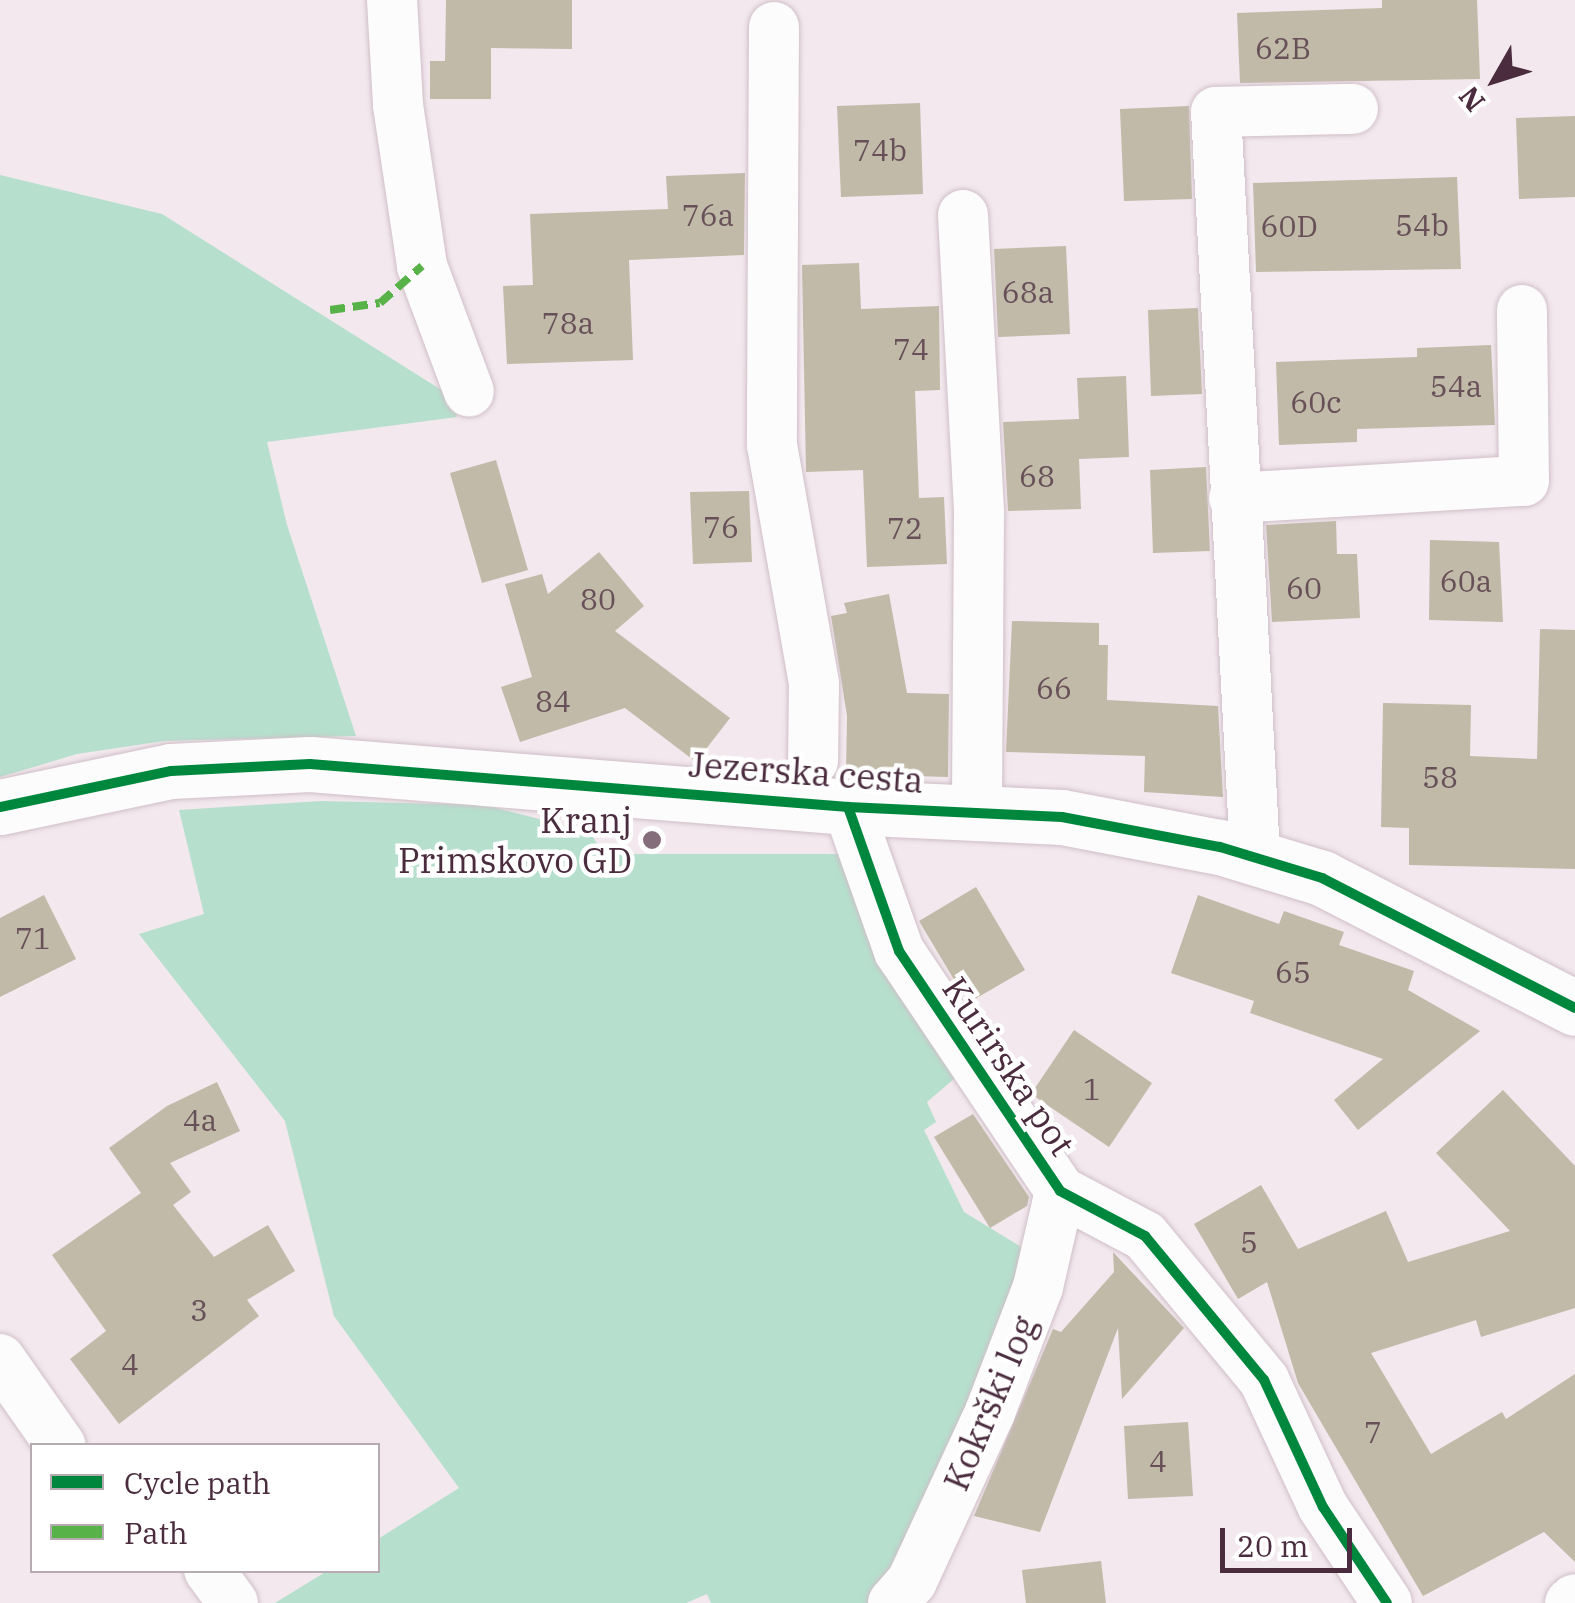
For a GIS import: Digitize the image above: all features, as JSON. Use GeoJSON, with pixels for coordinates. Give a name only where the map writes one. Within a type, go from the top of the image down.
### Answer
{"type":"FeatureCollection","features":[{"type":"Feature","properties":{"kind":"street"},"geometry":{"type":"LineString","coordinates":[[392,0],[398,105],[422,266],[468,392]]}},
{"type":"Feature","properties":{"kind":"street","name":"Jezerska cesta"},"geometry":{"type":"LineString","coordinates":[[774,27],[772,445],[814,683],[813,761]]}},
{"type":"Feature","properties":{"kind":"street"},"geometry":{"type":"LineString","coordinates":[[1254,855],[1216,112],[1352,109]]}},
{"type":"Feature","properties":{"kind":"street","name":"Jezerska cesta"},"geometry":{"type":"LineString","coordinates":[[963,216],[978,514],[977,811]]}},
{"type":"Feature","properties":{"kind":"street"},"geometry":{"type":"LineString","coordinates":[[1234,498],[1524,481],[1522,310]]}},
{"type":"Feature","properties":{"kind":"street","name":"Jezerska cesta"},"geometry":{"type":"LineString","coordinates":[[0,806],[171,771],[310,764],[848,806],[1062,816],[1254,855],[1322,878],[1575,1008]]}},
{"type":"Feature","properties":{"kind":"street","name":"Kurirska pot"},"geometry":{"type":"LineString","coordinates":[[848,806],[898,950],[1060,1191],[1145,1236],[1264,1380],[1322,1507],[1387,1603]]}},
{"type":"Feature","properties":{"kind":"street","name":"Kokrški log"},"geometry":{"type":"LineString","coordinates":[[893,1603],[912,1581],[990,1412],[1038,1287],[1060,1191]]}},
{"type":"Feature","properties":{"kind":"street"},"geometry":{"type":"LineString","coordinates":[[0,1359],[59,1443]]}},
{"type":"Feature","properties":{"kind":"street"},"geometry":{"type":"LineString","coordinates":[[211,1573],[232,1603]]}},
{"type":"Feature","properties":{"kind":"green space"},"geometry":{"type":"Polygon","coordinates":[[[0,175],[162,214],[451,396],[457,417],[267,442],[287,525],[356,736],[164,741],[77,754],[0,777],[0,175]]]}},
{"type":"Feature","properties":{"kind":"green space"},"geometry":{"type":"Polygon","coordinates":[[[321,801],[485,805],[590,832],[603,854],[850,854],[955,1078],[927,1102],[936,1122],[924,1130],[964,1212],[1036,1256],[879,1603],[711,1603],[707,1594],[686,1603],[275,1603],[324,1573],[380,1573],[380,1538],[459,1488],[334,1316],[285,1121],[139,934],[204,914],[179,810],[321,801]]]}},
{"type":"Feature","properties":{"kind":"building"},"geometry":{"type":"Polygon","coordinates":[[[446,0],[572,0],[572,49],[491,48],[491,99],[430,99],[430,61],[445,61],[446,0]]]}},
{"type":"Feature","properties":{"kind":"building"},"geometry":{"type":"Polygon","coordinates":[[[1382,0],[1477,0],[1480,79],[1240,83],[1237,13],[1382,8],[1382,0]]]}},
{"type":"Feature","properties":{"kind":"building"},"geometry":{"type":"Polygon","coordinates":[[[920,103],[923,194],[841,197],[837,106],[920,103]]]}},
{"type":"Feature","properties":{"kind":"building"},"geometry":{"type":"Polygon","coordinates":[[[1189,106],[1192,199],[1124,201],[1120,109],[1189,106]]]}},
{"type":"Feature","properties":{"kind":"building"},"geometry":{"type":"Polygon","coordinates":[[[1575,116],[1575,197],[1519,199],[1516,118],[1575,116]]]}},
{"type":"Feature","properties":{"kind":"building"},"geometry":{"type":"Polygon","coordinates":[[[745,173],[744,255],[629,260],[633,360],[507,364],[503,286],[533,285],[530,214],[668,209],[666,176],[745,173]]]}},
{"type":"Feature","properties":{"kind":"building"},"geometry":{"type":"Polygon","coordinates":[[[1457,177],[1461,269],[1256,272],[1253,183],[1457,177]]]}},
{"type":"Feature","properties":{"kind":"building"},"geometry":{"type":"Polygon","coordinates":[[[1066,246],[1070,334],[998,337],[994,249],[1066,246]]]}},
{"type":"Feature","properties":{"kind":"building"},"geometry":{"type":"Polygon","coordinates":[[[859,263],[861,309],[939,306],[940,390],[915,391],[919,498],[944,497],[947,564],[867,567],[863,470],[806,472],[802,265],[859,263]]]}},
{"type":"Feature","properties":{"kind":"building"},"geometry":{"type":"Polygon","coordinates":[[[1198,308],[1202,394],[1151,396],[1148,310],[1198,308]]]}},
{"type":"Feature","properties":{"kind":"building"},"geometry":{"type":"Polygon","coordinates":[[[1491,345],[1495,425],[1357,429],[1357,442],[1279,445],[1276,362],[1417,357],[1417,348],[1491,345]]]}},
{"type":"Feature","properties":{"kind":"building"},"geometry":{"type":"Polygon","coordinates":[[[1126,376],[1129,457],[1079,459],[1081,509],[1008,511],[1003,422],[1079,419],[1077,378],[1126,376]]]}},
{"type":"Feature","properties":{"kind":"building"},"geometry":{"type":"Polygon","coordinates":[[[496,460],[528,570],[482,583],[450,473],[496,460]]]}},
{"type":"Feature","properties":{"kind":"building"},"geometry":{"type":"Polygon","coordinates":[[[1206,467],[1210,551],[1153,553],[1150,470],[1206,467]]]}},
{"type":"Feature","properties":{"kind":"building"},"geometry":{"type":"Polygon","coordinates":[[[749,491],[752,562],[693,564],[690,492],[749,491]]]}},
{"type":"Feature","properties":{"kind":"building"},"geometry":{"type":"Polygon","coordinates":[[[1336,521],[1337,554],[1357,554],[1360,618],[1272,622],[1266,525],[1336,521]]]}},
{"type":"Feature","properties":{"kind":"building"},"geometry":{"type":"Polygon","coordinates":[[[1430,540],[1499,542],[1503,622],[1429,620],[1430,540]]]}},
{"type":"Feature","properties":{"kind":"building"},"geometry":{"type":"Polygon","coordinates":[[[599,552],[644,606],[615,631],[730,718],[696,762],[625,708],[520,742],[501,687],[532,677],[505,584],[542,574],[548,594],[599,552]]]}},
{"type":"Feature","properties":{"kind":"building"},"geometry":{"type":"Polygon","coordinates":[[[889,594],[907,693],[949,694],[948,777],[846,774],[847,716],[831,616],[847,613],[844,603],[889,594]]]}},
{"type":"Feature","properties":{"kind":"building"},"geometry":{"type":"Polygon","coordinates":[[[1012,621],[1099,623],[1099,645],[1108,645],[1107,700],[1218,706],[1223,797],[1144,792],[1145,756],[1006,752],[1012,621]]]}},
{"type":"Feature","properties":{"kind":"building"},"geometry":{"type":"Polygon","coordinates":[[[1540,629],[1575,630],[1575,869],[1409,865],[1409,828],[1381,827],[1383,703],[1471,705],[1470,756],[1537,759],[1540,629]]]}},
{"type":"Feature","properties":{"kind":"building"},"geometry":{"type":"Polygon","coordinates":[[[976,887],[1025,970],[968,1003],[919,921],[976,887]]]}},
{"type":"Feature","properties":{"kind":"building"},"geometry":{"type":"Polygon","coordinates":[[[44,895],[76,959],[0,997],[0,918],[44,895]]]}},
{"type":"Feature","properties":{"kind":"building"},"geometry":{"type":"Polygon","coordinates":[[[1198,895],[1279,924],[1284,911],[1344,932],[1339,945],[1414,971],[1408,990],[1480,1031],[1358,1130],[1334,1100],[1383,1059],[1250,1013],[1254,1001],[1171,973],[1198,895]]]}},
{"type":"Feature","properties":{"kind":"building"},"geometry":{"type":"Polygon","coordinates":[[[1074,1030],[1152,1083],[1109,1147],[1031,1094],[1074,1030]]]}},
{"type":"Feature","properties":{"kind":"building"},"geometry":{"type":"Polygon","coordinates":[[[217,1082],[240,1131],[170,1163],[191,1192],[173,1205],[214,1257],[268,1225],[295,1271],[247,1300],[259,1316],[119,1424],[70,1359],[106,1331],[52,1255],[141,1193],[109,1148],[167,1106],[217,1082]]]}},
{"type":"Feature","properties":{"kind":"building"},"geometry":{"type":"Polygon","coordinates":[[[1503,1090],[1575,1166],[1575,1308],[1481,1337],[1476,1320],[1371,1353],[1431,1454],[1502,1412],[1506,1419],[1575,1374],[1575,1562],[1544,1532],[1423,1596],[1298,1383],[1267,1282],[1238,1299],[1194,1224],[1261,1185],[1298,1249],[1386,1211],[1408,1262],[1510,1231],[1436,1153],[1503,1090]]]}},
{"type":"Feature","properties":{"kind":"building"},"geometry":{"type":"Polygon","coordinates":[[[973,1114],[1029,1197],[1027,1206],[990,1228],[934,1137],[973,1114]]]}},
{"type":"Feature","properties":{"kind":"building"},"geometry":{"type":"Polygon","coordinates":[[[1113,1252],[1184,1328],[1122,1399],[1118,1328],[1040,1532],[974,1516],[1053,1329],[1061,1332],[1114,1272],[1113,1252]]]}},
{"type":"Feature","properties":{"kind":"building"},"geometry":{"type":"Polygon","coordinates":[[[1188,1422],[1193,1496],[1128,1499],[1124,1426],[1188,1422]]]}},
{"type":"Feature","properties":{"kind":"building"},"geometry":{"type":"Polygon","coordinates":[[[1101,1561],[1106,1603],[1026,1603],[1022,1570],[1101,1561]]]}},
{"type":"Feature","properties":{"kind":"marked path"},"geometry":{"type":"LineString","coordinates":[[330,310],[380,303],[422,266]]}},
{"type":"Feature","properties":{"kind":"cycle path"},"geometry":{"type":"LineString","coordinates":[[0,807],[171,771],[310,764],[848,807],[1062,817],[1220,847],[1322,878],[1575,1008]]}},
{"type":"Feature","properties":{"kind":"cycle path"},"geometry":{"type":"LineString","coordinates":[[848,807],[899,951],[1060,1191],[1145,1236],[1264,1380],[1323,1507],[1387,1603]]}},
{"type":"Feature","properties":{"kind":"place","name":"Kranj Primskovo GD"},"geometry":{"type":"Point","coordinates":[652,840]}}]}
